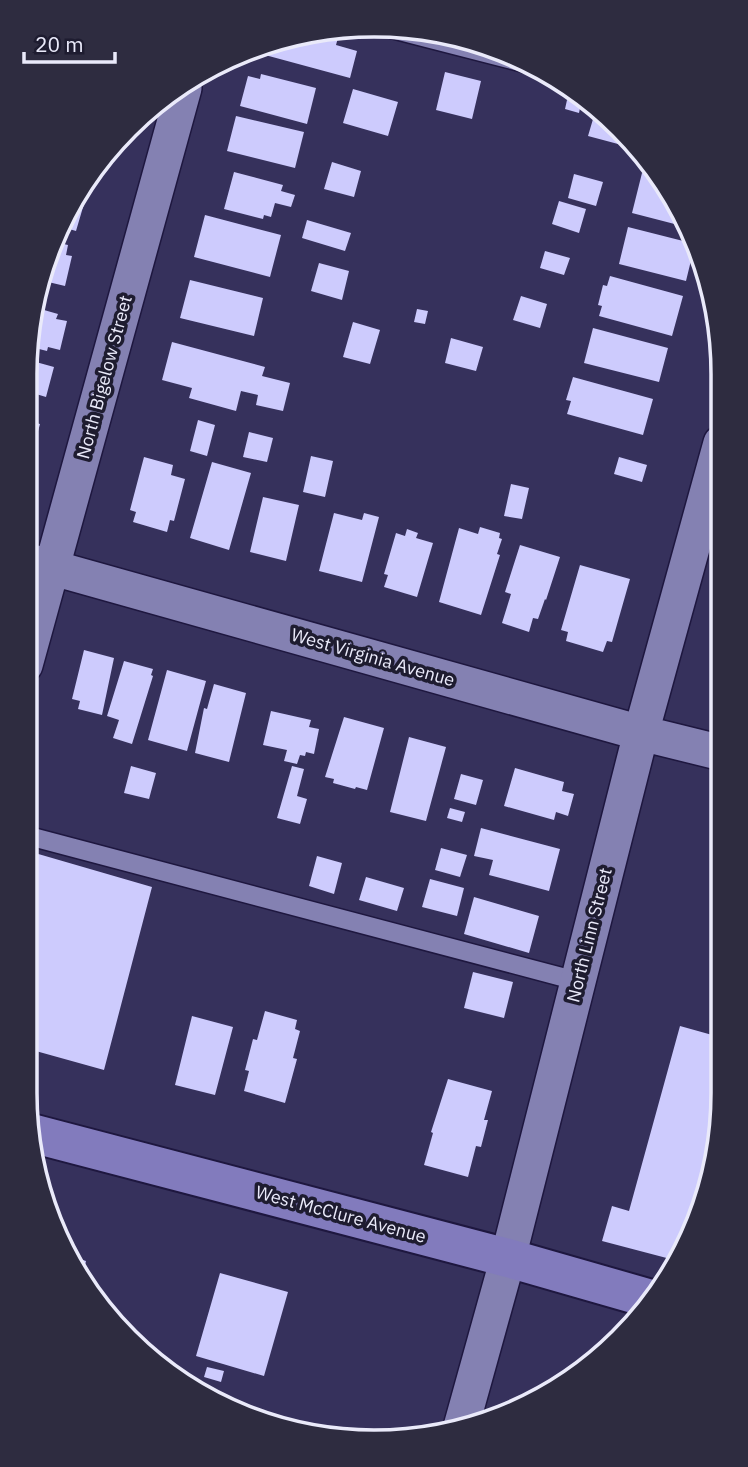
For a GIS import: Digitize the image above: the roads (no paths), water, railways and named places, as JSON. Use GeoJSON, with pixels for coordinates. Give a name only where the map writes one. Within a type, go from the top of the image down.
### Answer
{"type":"FeatureCollection","features":[{"type":"Feature","properties":{"kind":"street","name":"North Bigelow Street"},"geometry":{"type":"LineString","coordinates":[[38,563],[181,98]]}},
{"type":"Feature","properties":{"kind":"street","name":"North Linn Street"},"geometry":{"type":"LineString","coordinates":[[463,1418],[508,1258],[641,733],[711,479]]}},
{"type":"Feature","properties":{"kind":"street","name":"West Virginia Avenue"},"geometry":{"type":"LineString","coordinates":[[38,563],[641,733],[711,750]]}},
{"type":"Feature","properties":{"kind":"street","name":"West McClure Avenue"},"geometry":{"type":"LineString","coordinates":[[40,1135],[508,1258],[643,1297]]}},
{"type":"Feature","properties":{"kind":"lane"},"geometry":{"type":"LineString","coordinates":[[37,838],[578,981]]}}]}
